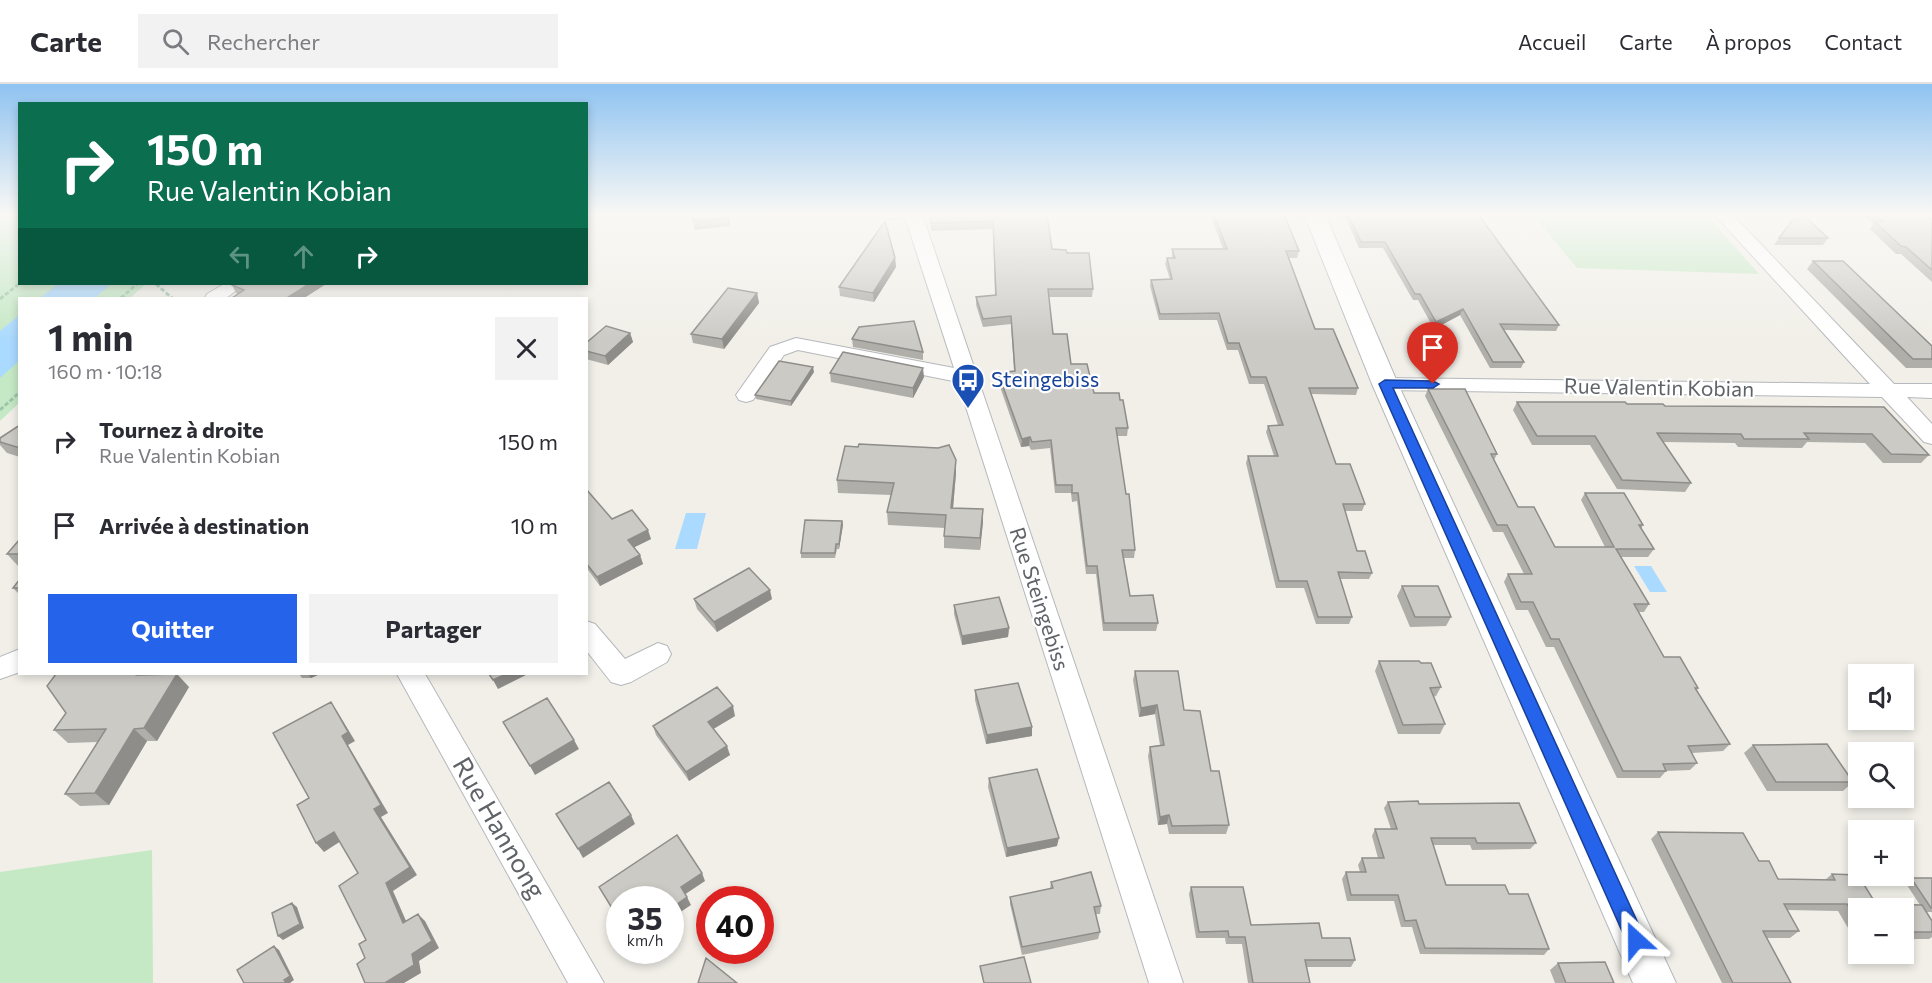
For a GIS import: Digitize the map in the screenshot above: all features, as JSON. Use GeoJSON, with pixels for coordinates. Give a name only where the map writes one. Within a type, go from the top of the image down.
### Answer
{"type":"FeatureCollection","features":[{"type":"Feature","properties":{"kind":"street","name":"Rue Steingebiss"},"geometry":{"type":"LineString","coordinates":[[927,256],[1166,983]]}},
{"type":"Feature","properties":{"kind":"street"},"geometry":{"type":"LineString","coordinates":[[1332,256],[1385,384],[1655,983]]}},
{"type":"Feature","properties":{"kind":"street"},"geometry":{"type":"LineString","coordinates":[[1761,256],[1932,438]]}},
{"type":"Feature","properties":{"kind":"street"},"geometry":{"type":"LineString","coordinates":[[216,297],[234,285]]}},
{"type":"Feature","properties":{"kind":"street"},"geometry":{"type":"LineString","coordinates":[[746,395],[777,351],[796,344],[966,377]]}},
{"type":"Feature","properties":{"kind":"street","name":"Rue Valentin Kobian"},"geometry":{"type":"LineString","coordinates":[[1385,384],[1932,391]]}},
{"type":"Feature","properties":{"kind":"street"},"geometry":{"type":"LineString","coordinates":[[588,633],[621,674],[658,654]]}},
{"type":"Feature","properties":{"kind":"street"},"geometry":{"type":"LineString","coordinates":[[0,669],[18,661]]}},
{"type":"Feature","properties":{"kind":"street","name":"Rue Hannong"},"geometry":{"type":"LineString","coordinates":[[412,675],[586,983]]}},
{"type":"Feature","properties":{"kind":"path"},"geometry":{"type":"LineString","coordinates":[[0,299],[19,285]]}},
{"type":"Feature","properties":{"kind":"path"},"geometry":{"type":"LineString","coordinates":[[122,297],[136,285]]}},
{"type":"Feature","properties":{"kind":"path"},"geometry":{"type":"LineString","coordinates":[[157,285],[171,297]]}},
{"type":"Feature","properties":{"kind":"path"},"geometry":{"type":"LineString","coordinates":[[0,410],[18,394]]}},
{"type":"Feature","properties":{"kind":"green space"},"geometry":{"type":"Polygon","coordinates":[[[0,256],[18,256],[18,285],[145,285],[131,297],[18,297],[18,404],[0,421],[0,256]]]}},
{"type":"Feature","properties":{"kind":"green space"},"geometry":{"type":"Polygon","coordinates":[[[1567,256],[1743,256],[1759,274],[1577,268],[1567,256]]]}},
{"type":"Feature","properties":{"kind":"green space"},"geometry":{"type":"Polygon","coordinates":[[[152,850],[153,983],[0,983],[0,872],[152,850]]]}},
{"type":"Feature","properties":{"kind":"water"},"geometry":{"type":"Polygon","coordinates":[[[57,285],[110,285],[96,297],[41,297],[57,285]]]}},
{"type":"Feature","properties":{"kind":"water"},"geometry":{"type":"Polygon","coordinates":[[[18,316],[18,362],[0,378],[0,331],[18,316]]]}},
{"type":"Feature","properties":{"kind":"water"},"geometry":{"type":"Polygon","coordinates":[[[686,513],[706,513],[697,549],[675,549],[686,513]]]}},
{"type":"Feature","properties":{"kind":"water"},"geometry":{"type":"Polygon","coordinates":[[[1634,566],[1651,566],[1667,592],[1650,592],[1634,566]]]}},
{"type":"Feature","properties":{"kind":"building"},"geometry":{"type":"Polygon","coordinates":[[[861,256],[894,256],[873,293],[839,287],[861,256]]]}},
{"type":"Feature","properties":{"kind":"building"},"geometry":{"type":"Polygon","coordinates":[[[994,256],[1089,256],[1093,289],[1048,289],[1053,334],[1067,334],[1071,364],[1087,364],[1094,393],[1119,393],[1120,400],[1123,400],[1128,428],[1116,428],[1126,494],[1129,494],[1135,550],[1122,550],[1130,596],[1153,595],[1158,623],[1104,623],[1097,566],[1087,566],[1078,493],[1072,493],[1072,485],[1056,485],[1051,440],[1032,442],[1030,437],[1022,439],[998,373],[1015,371],[1011,316],[983,319],[976,297],[996,295],[994,256]]]}},
{"type":"Feature","properties":{"kind":"building"},"geometry":{"type":"Polygon","coordinates":[[[1174,256],[1288,256],[1315,329],[1333,329],[1358,388],[1309,388],[1336,464],[1350,464],[1365,504],[1343,504],[1357,551],[1365,551],[1372,573],[1338,572],[1352,617],[1318,617],[1307,581],[1279,581],[1248,456],[1278,456],[1268,426],[1283,425],[1266,377],[1251,377],[1239,343],[1228,343],[1219,313],[1160,314],[1151,280],[1172,279],[1167,258],[1175,258],[1174,256]]]}},
{"type":"Feature","properties":{"kind":"building"},"geometry":{"type":"Polygon","coordinates":[[[1393,256],[1509,256],[1559,325],[1500,324],[1524,362],[1493,362],[1463,309],[1436,322],[1420,294],[1415,294],[1393,256]]]}},
{"type":"Feature","properties":{"kind":"building"},"geometry":{"type":"Polygon","coordinates":[[[1916,256],[1932,256],[1932,270],[1916,256]]]}},
{"type":"Feature","properties":{"kind":"building"},"geometry":{"type":"Polygon","coordinates":[[[1813,261],[1843,261],[1932,346],[1932,359],[1913,359],[1813,261]]]}},
{"type":"Feature","properties":{"kind":"building"},"geometry":{"type":"Polygon","coordinates":[[[232,285],[307,285],[289,297],[234,297],[244,290],[232,285]]]}},
{"type":"Feature","properties":{"kind":"building"},"geometry":{"type":"Polygon","coordinates":[[[728,288],[757,293],[722,339],[691,334],[728,288]]]}},
{"type":"Feature","properties":{"kind":"building"},"geometry":{"type":"Polygon","coordinates":[[[914,321],[923,352],[852,339],[859,327],[914,321]]]}},
{"type":"Feature","properties":{"kind":"building"},"geometry":{"type":"Polygon","coordinates":[[[606,326],[630,333],[605,356],[588,352],[588,341],[606,326]]]}},
{"type":"Feature","properties":{"kind":"building"},"geometry":{"type":"Polygon","coordinates":[[[843,352],[923,368],[913,388],[830,373],[843,352]]]}},
{"type":"Feature","properties":{"kind":"building"},"geometry":{"type":"Polygon","coordinates":[[[779,361],[813,367],[791,401],[755,395],[779,361]]]}},
{"type":"Feature","properties":{"kind":"building"},"geometry":{"type":"Polygon","coordinates":[[[1428,389],[1465,389],[1497,454],[1491,454],[1518,507],[1534,507],[1555,547],[1614,547],[1585,493],[1624,493],[1643,525],[1639,525],[1654,549],[1616,549],[1649,604],[1634,604],[1664,657],[1680,657],[1698,688],[1695,688],[1730,744],[1688,746],[1697,763],[1663,764],[1666,771],[1623,771],[1559,639],[1551,639],[1533,602],[1521,602],[1508,574],[1532,574],[1507,525],[1497,525],[1428,389]]]}},
{"type":"Feature","properties":{"kind":"building"},"geometry":{"type":"Polygon","coordinates":[[[1517,402],[1625,402],[1665,406],[1884,407],[1929,455],[1891,454],[1872,434],[1804,433],[1809,439],[1744,439],[1741,434],[1657,433],[1691,483],[1622,480],[1595,436],[1537,436],[1517,402]]]}},
{"type":"Feature","properties":{"kind":"building"},"geometry":{"type":"Polygon","coordinates":[[[18,426],[18,447],[0,442],[0,438],[18,426]]]}},
{"type":"Feature","properties":{"kind":"building"},"geometry":{"type":"Polygon","coordinates":[[[859,444],[938,448],[949,445],[956,460],[951,508],[983,509],[980,538],[944,536],[946,515],[887,512],[894,483],[837,480],[845,446],[858,447],[859,444]]]}},
{"type":"Feature","properties":{"kind":"building"},"geometry":{"type":"Polygon","coordinates":[[[588,491],[612,519],[632,510],[648,530],[628,540],[640,555],[597,577],[588,566],[588,491]]]}},
{"type":"Feature","properties":{"kind":"building"},"geometry":{"type":"Polygon","coordinates":[[[805,520],[842,521],[839,544],[836,544],[835,553],[801,553],[805,520]]]}},
{"type":"Feature","properties":{"kind":"building"},"geometry":{"type":"Polygon","coordinates":[[[18,541],[18,554],[7,554],[18,541]]]}},
{"type":"Feature","properties":{"kind":"building"},"geometry":{"type":"Polygon","coordinates":[[[749,568],[770,590],[714,622],[694,599],[749,568]]]}},
{"type":"Feature","properties":{"kind":"building"},"geometry":{"type":"Polygon","coordinates":[[[1402,586],[1438,586],[1451,617],[1415,617],[1402,586]]]}},
{"type":"Feature","properties":{"kind":"building"},"geometry":{"type":"Polygon","coordinates":[[[999,597],[1009,628],[962,636],[954,605],[999,597]]]}},
{"type":"Feature","properties":{"kind":"building"},"geometry":{"type":"Polygon","coordinates":[[[1379,661],[1431,663],[1441,687],[1430,688],[1445,724],[1403,725],[1379,661]]]}},
{"type":"Feature","properties":{"kind":"building"},"geometry":{"type":"Polygon","coordinates":[[[1135,671],[1178,671],[1184,710],[1200,711],[1211,771],[1219,771],[1229,825],[1172,826],[1169,815],[1160,817],[1150,747],[1164,745],[1157,705],[1141,708],[1135,671]]]}},
{"type":"Feature","properties":{"kind":"building"},"geometry":{"type":"Polygon","coordinates":[[[55,675],[176,675],[144,728],[134,729],[95,793],[65,794],[106,729],[54,730],[66,713],[47,686],[55,675]]]}},
{"type":"Feature","properties":{"kind":"building"},"geometry":{"type":"Polygon","coordinates":[[[490,675],[504,675],[493,680],[490,675]]]}},
{"type":"Feature","properties":{"kind":"building"},"geometry":{"type":"Polygon","coordinates":[[[1018,683],[1032,727],[987,735],[975,690],[1018,683]]]}},
{"type":"Feature","properties":{"kind":"building"},"geometry":{"type":"Polygon","coordinates":[[[717,687],[733,706],[708,722],[727,746],[686,772],[653,726],[717,687]]]}},
{"type":"Feature","properties":{"kind":"building"},"geometry":{"type":"Polygon","coordinates":[[[547,698],[574,740],[530,766],[503,722],[547,698]]]}},
{"type":"Feature","properties":{"kind":"building"},"geometry":{"type":"Polygon","coordinates":[[[331,702],[348,732],[342,736],[381,805],[374,809],[410,867],[386,883],[403,923],[418,914],[432,941],[412,954],[414,965],[385,983],[365,983],[357,964],[365,958],[359,944],[366,940],[339,886],[358,873],[334,832],[316,843],[297,805],[309,798],[273,733],[331,702]]]}},
{"type":"Feature","properties":{"kind":"building"},"geometry":{"type":"Polygon","coordinates":[[[1827,744],[1848,775],[1848,782],[1776,782],[1753,745],[1827,744]]]}},
{"type":"Feature","properties":{"kind":"building"},"geometry":{"type":"Polygon","coordinates":[[[1037,769],[1059,838],[1007,848],[989,778],[1037,769]]]}},
{"type":"Feature","properties":{"kind":"building"},"geometry":{"type":"Polygon","coordinates":[[[609,782],[631,815],[578,849],[556,814],[609,782]]]}},
{"type":"Feature","properties":{"kind":"building"},"geometry":{"type":"Polygon","coordinates":[[[1418,801],[1419,804],[1519,803],[1536,843],[1477,843],[1475,838],[1431,838],[1446,885],[1505,885],[1509,894],[1528,894],[1549,949],[1425,948],[1416,920],[1405,921],[1398,895],[1351,895],[1346,872],[1366,872],[1362,858],[1384,858],[1375,829],[1397,829],[1388,802],[1418,801]]]}},
{"type":"Feature","properties":{"kind":"building"},"geometry":{"type":"Polygon","coordinates":[[[1658,832],[1743,833],[1759,861],[1769,861],[1778,879],[1835,880],[1832,874],[1848,875],[1848,886],[1865,886],[1872,898],[1848,898],[1848,906],[1784,904],[1799,931],[1763,931],[1791,983],[1733,983],[1658,832]]]}},
{"type":"Feature","properties":{"kind":"building"},"geometry":{"type":"Polygon","coordinates":[[[677,835],[702,873],[682,886],[606,886],[606,898],[599,887],[677,835]]]}},
{"type":"Feature","properties":{"kind":"building"},"geometry":{"type":"Polygon","coordinates":[[[1091,872],[1101,906],[1094,907],[1100,932],[1022,947],[1010,897],[1053,888],[1051,882],[1091,872]]]}},
{"type":"Feature","properties":{"kind":"building"},"geometry":{"type":"Polygon","coordinates":[[[1914,878],[1932,878],[1931,908],[1914,882],[1914,878]]]}},
{"type":"Feature","properties":{"kind":"building"},"geometry":{"type":"Polygon","coordinates":[[[1191,887],[1243,887],[1251,925],[1319,923],[1322,938],[1350,938],[1355,960],[1305,960],[1310,983],[1253,983],[1245,937],[1229,937],[1228,931],[1199,932],[1191,887]]]}},
{"type":"Feature","properties":{"kind":"building"},"geometry":{"type":"Polygon","coordinates":[[[292,903],[300,924],[278,936],[272,913],[292,903]]]}},
{"type":"Feature","properties":{"kind":"building"},"geometry":{"type":"Polygon","coordinates":[[[1914,905],[1922,905],[1932,921],[1932,932],[1914,932],[1914,905]]]}},
{"type":"Feature","properties":{"kind":"building"},"geometry":{"type":"Polygon","coordinates":[[[274,946],[290,976],[284,980],[286,983],[244,983],[237,970],[274,946]]]}},
{"type":"Feature","properties":{"kind":"building"},"geometry":{"type":"Polygon","coordinates":[[[1024,957],[1031,983],[984,983],[980,966],[1024,957]]]}},
{"type":"Feature","properties":{"kind":"building"},"geometry":{"type":"Polygon","coordinates":[[[1605,962],[1614,983],[1566,983],[1558,963],[1605,962]]]}},
{"type":"Feature","properties":{"kind":"building"},"geometry":{"type":"Polygon","coordinates":[[[704,964],[713,964],[737,983],[698,983],[704,964]]]}},
{"type":"Feature","properties":{"kind":"place","name":"Steingebiss"},"geometry":{"type":"Point","coordinates":[968,409]}},
{"type":"Feature","properties":{"kind":"route"},"geometry":{"type":"LineString","coordinates":[[1433,384],[1385,384],[1636,940]]}}]}
